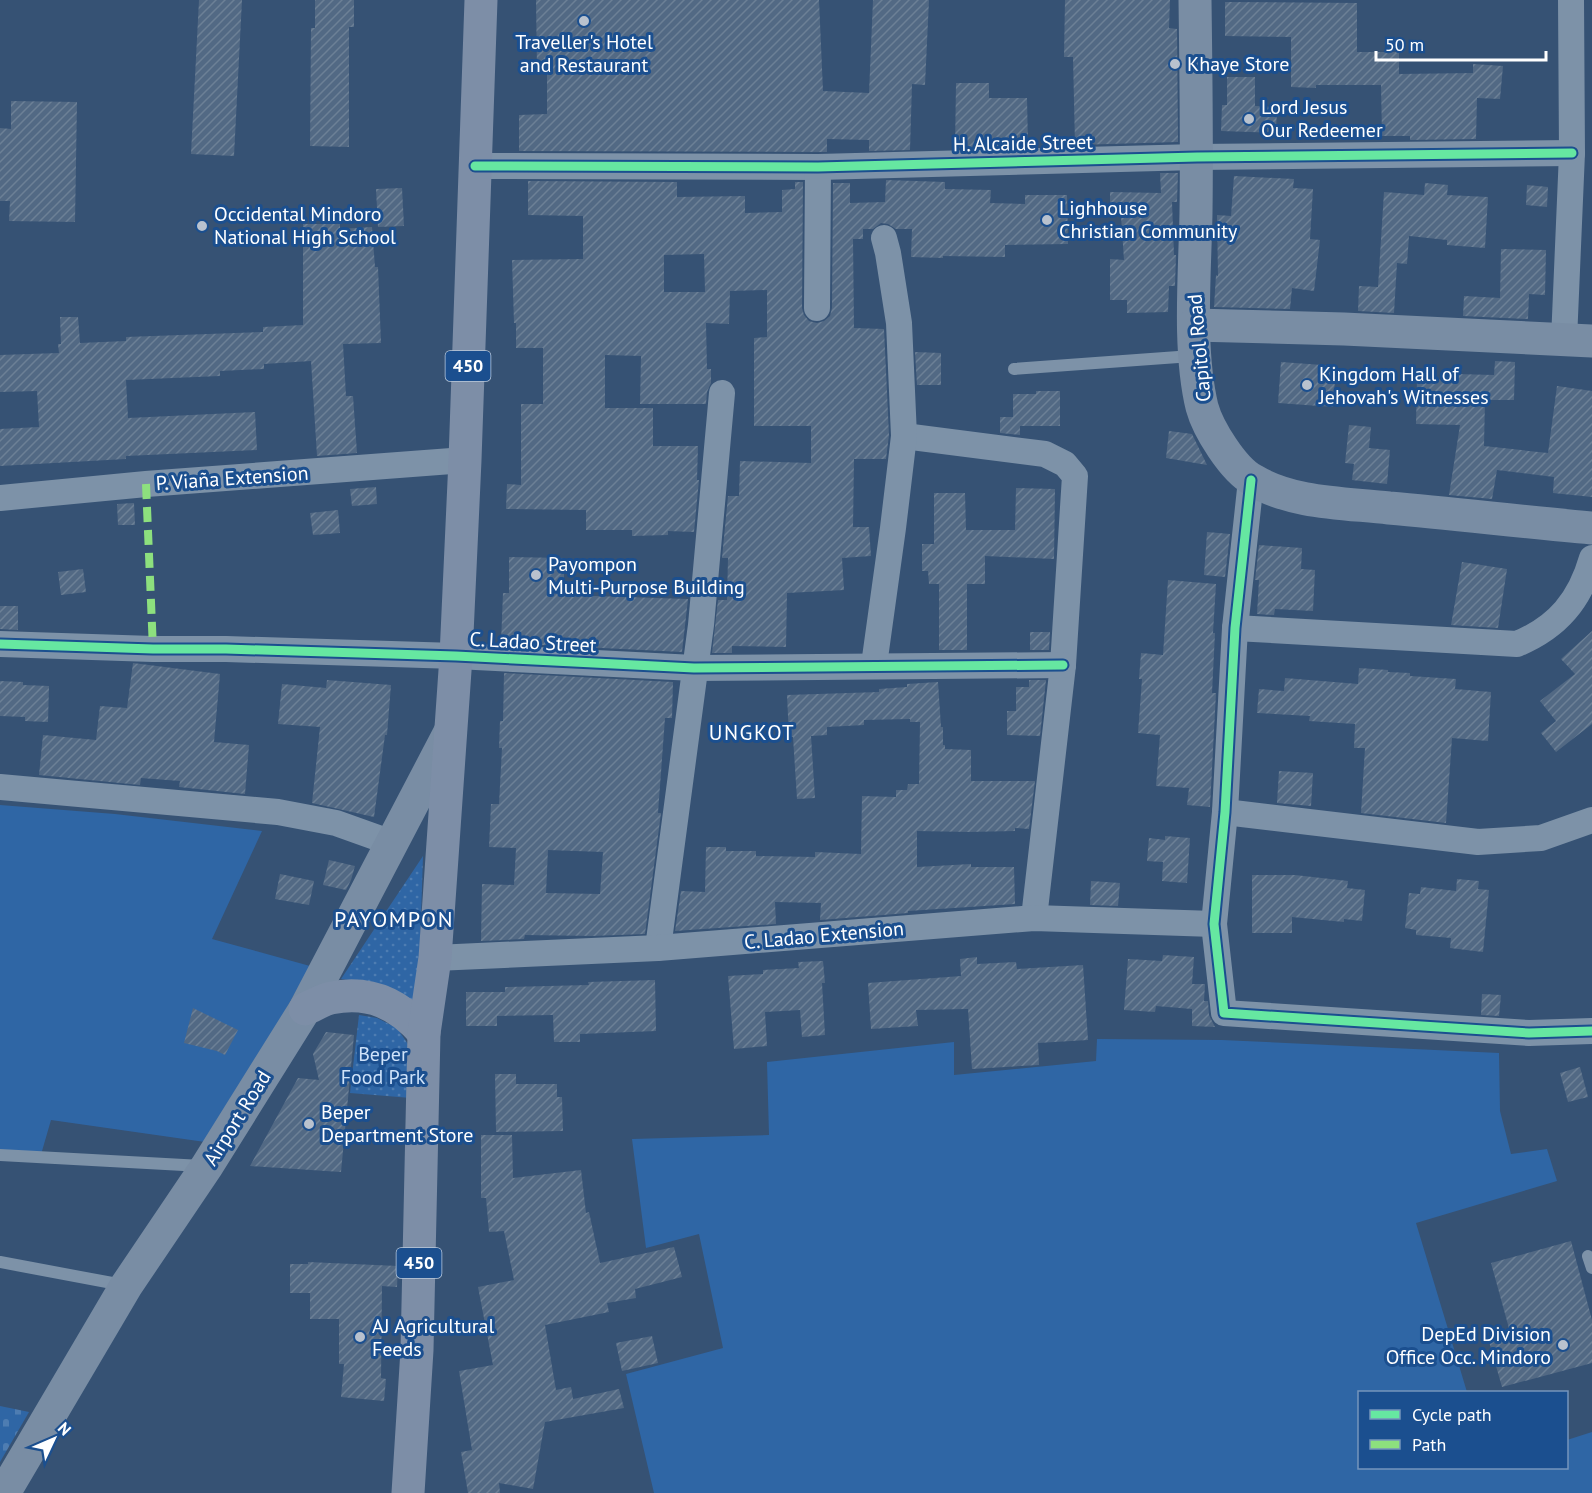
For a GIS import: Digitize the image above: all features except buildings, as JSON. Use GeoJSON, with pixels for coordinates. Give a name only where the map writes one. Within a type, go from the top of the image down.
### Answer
{"type":"FeatureCollection","features":[{"type":"Feature","properties":{"kind":"main road","name":"450"},"geometry":{"type":"LineString","coordinates":[[408,1493],[417,1350],[424,1033],[435,958],[456,656],[481,0]]}},
{"type":"Feature","properties":{"kind":"main road"},"geometry":{"type":"LineString","coordinates":[[305,1010],[330,998],[359,995],[376,998],[397,1008],[424,1033]]}},
{"type":"Feature","properties":{"kind":"street","name":"Capitol Road"},"geometry":{"type":"LineString","coordinates":[[1195,0],[1197,157],[1195,340],[1203,408],[1218,441],[1233,462],[1251,480],[1274,489],[1326,502],[1592,528]]}},
{"type":"Feature","properties":{"kind":"street"},"geometry":{"type":"LineString","coordinates":[[1195,340],[1344,329],[1578,340],[1572,153],[1571,0]]}},
{"type":"Feature","properties":{"kind":"street","name":"H. Alcaide Street"},"geometry":{"type":"LineString","coordinates":[[475,166],[818,166],[1197,157],[1572,153]]}},
{"type":"Feature","properties":{"kind":"street"},"geometry":{"type":"LineString","coordinates":[[817,309],[818,166]]}},
{"type":"Feature","properties":{"kind":"street"},"geometry":{"type":"LineString","coordinates":[[874,665],[903,436],[899,323],[884,238]]}},
{"type":"Feature","properties":{"kind":"street"},"geometry":{"type":"LineString","coordinates":[[658,948],[701,625],[722,393]]}},
{"type":"Feature","properties":{"kind":"street"},"geometry":{"type":"LineString","coordinates":[[903,436],[1045,454],[1065,464],[1075,476],[1063,665],[1034,918]]}},
{"type":"Feature","properties":{"kind":"street","name":"P. Viaña Extension"},"geometry":{"type":"LineString","coordinates":[[0,498],[146,484],[465,460]]}},
{"type":"Feature","properties":{"kind":"street"},"geometry":{"type":"LineString","coordinates":[[1251,480],[1235,628],[1225,812],[1214,924],[1224,1013],[1529,1033],[1592,1031]]}},
{"type":"Feature","properties":{"kind":"street"},"geometry":{"type":"LineString","coordinates":[[1235,628],[1517,644],[1538,635],[1564,613],[1586,579],[1592,558]]}},
{"type":"Feature","properties":{"kind":"street","name":"C. Ladao Street"},"geometry":{"type":"LineString","coordinates":[[0,644],[153,650],[226,649],[456,656],[694,668],[1063,665]]}},
{"type":"Feature","properties":{"kind":"street","name":"Airport Road"},"geometry":{"type":"LineString","coordinates":[[4,1493],[126,1286],[207,1166],[305,1010],[450,732]]}},
{"type":"Feature","properties":{"kind":"street"},"geometry":{"type":"LineString","coordinates":[[0,787],[279,812],[336,823],[392,843]]}},
{"type":"Feature","properties":{"kind":"street"},"geometry":{"type":"LineString","coordinates":[[1225,812],[1478,842],[1541,838],[1592,820]]}},
{"type":"Feature","properties":{"kind":"street","name":"C. Ladao Extension"},"geometry":{"type":"LineString","coordinates":[[435,958],[658,948],[1034,918],[1214,924]]}},
{"type":"Feature","properties":{"kind":"lane"},"geometry":{"type":"LineString","coordinates":[[1014,369],[1195,340]]}},
{"type":"Feature","properties":{"kind":"lane"},"geometry":{"type":"LineString","coordinates":[[0,1155],[207,1166]]}},
{"type":"Feature","properties":{"kind":"lane"},"geometry":{"type":"LineString","coordinates":[[0,1262],[126,1286]]}},
{"type":"Feature","properties":{"kind":"green space"},"geometry":{"type":"Polygon","coordinates":[[[0,805],[115,814],[262,831],[212,939],[310,966],[212,1143],[51,1120],[40,1158],[0,1151],[0,805]]]}},
{"type":"Feature","properties":{"kind":"green space"},"geometry":{"type":"Polygon","coordinates":[[[423,856],[418,1007],[372,983],[341,979],[423,856]]]}},
{"type":"Feature","properties":{"kind":"green space","name":"Beper Food Park"},"geometry":{"type":"Polygon","coordinates":[[[359,1015],[377,1018],[397,1028],[414,1053],[411,1098],[350,1093],[359,1015]]]}},
{"type":"Feature","properties":{"kind":"green space"},"geometry":{"type":"Polygon","coordinates":[[[1097,1039],[1222,1040],[1499,1053],[1500,1111],[1511,1154],[1547,1149],[1557,1181],[1416,1223],[1467,1391],[1358,1391],[1358,1469],[1568,1469],[1568,1440],[1592,1432],[1592,1493],[654,1493],[626,1374],[723,1348],[699,1234],[646,1248],[632,1139],[769,1135],[767,1062],[954,1042],[954,1075],[1096,1061],[1097,1039]]]}},
{"type":"Feature","properties":{"kind":"green space"},"geometry":{"type":"Polygon","coordinates":[[[0,1406],[29,1412],[0,1462],[0,1406]]]}},
{"type":"Feature","properties":{"kind":"marked path"},"geometry":{"type":"LineString","coordinates":[[146,484],[153,649]]}},
{"type":"Feature","properties":{"kind":"cycle path"},"geometry":{"type":"LineString","coordinates":[[475,166],[818,167],[1197,157],[1572,153]]}},
{"type":"Feature","properties":{"kind":"cycle path"},"geometry":{"type":"LineString","coordinates":[[1251,480],[1235,628],[1225,812],[1214,924],[1224,1013],[1529,1033],[1592,1031]]}},
{"type":"Feature","properties":{"kind":"cycle path"},"geometry":{"type":"LineString","coordinates":[[0,644],[456,656],[694,668],[1063,665]]}},
{"type":"Feature","properties":{"kind":"place","name":"Traveller's Hotel and Restaurant"},"geometry":{"type":"Point","coordinates":[584,21]}},
{"type":"Feature","properties":{"kind":"place","name":"Khaye Store"},"geometry":{"type":"Point","coordinates":[1175,64]}},
{"type":"Feature","properties":{"kind":"place","name":"Lord Jesus Our Redeemer"},"geometry":{"type":"Point","coordinates":[1249,119]}},
{"type":"Feature","properties":{"kind":"place","name":"Lighhouse Christian Community"},"geometry":{"type":"Point","coordinates":[1047,220]}},
{"type":"Feature","properties":{"kind":"place","name":"Occidental Mindoro National High School"},"geometry":{"type":"Point","coordinates":[202,226]}},
{"type":"Feature","properties":{"kind":"place","name":"Kingdom Hall of Jehovah's Witnesses"},"geometry":{"type":"Point","coordinates":[1307,385]}},
{"type":"Feature","properties":{"kind":"place","name":"Payompon Multi-Purpose Building"},"geometry":{"type":"Point","coordinates":[536,575]}},
{"type":"Feature","properties":{"kind":"place","name":"Beper Department Store"},"geometry":{"type":"Point","coordinates":[309,1124]}},
{"type":"Feature","properties":{"kind":"place","name":"AJ Agricultural Feeds"},"geometry":{"type":"Point","coordinates":[360,1337]}},
{"type":"Feature","properties":{"kind":"place","name":"DepEd Division Office Occ. Mindoro"},"geometry":{"type":"Point","coordinates":[1563,1345]}},
{"type":"Feature","properties":{"kind":"district","name":"UNGKOT"},"geometry":{"type":"Point","coordinates":[752,733]}},
{"type":"Feature","properties":{"kind":"district","name":"PAYOMPON"},"geometry":{"type":"Point","coordinates":[394,919]}}]}
